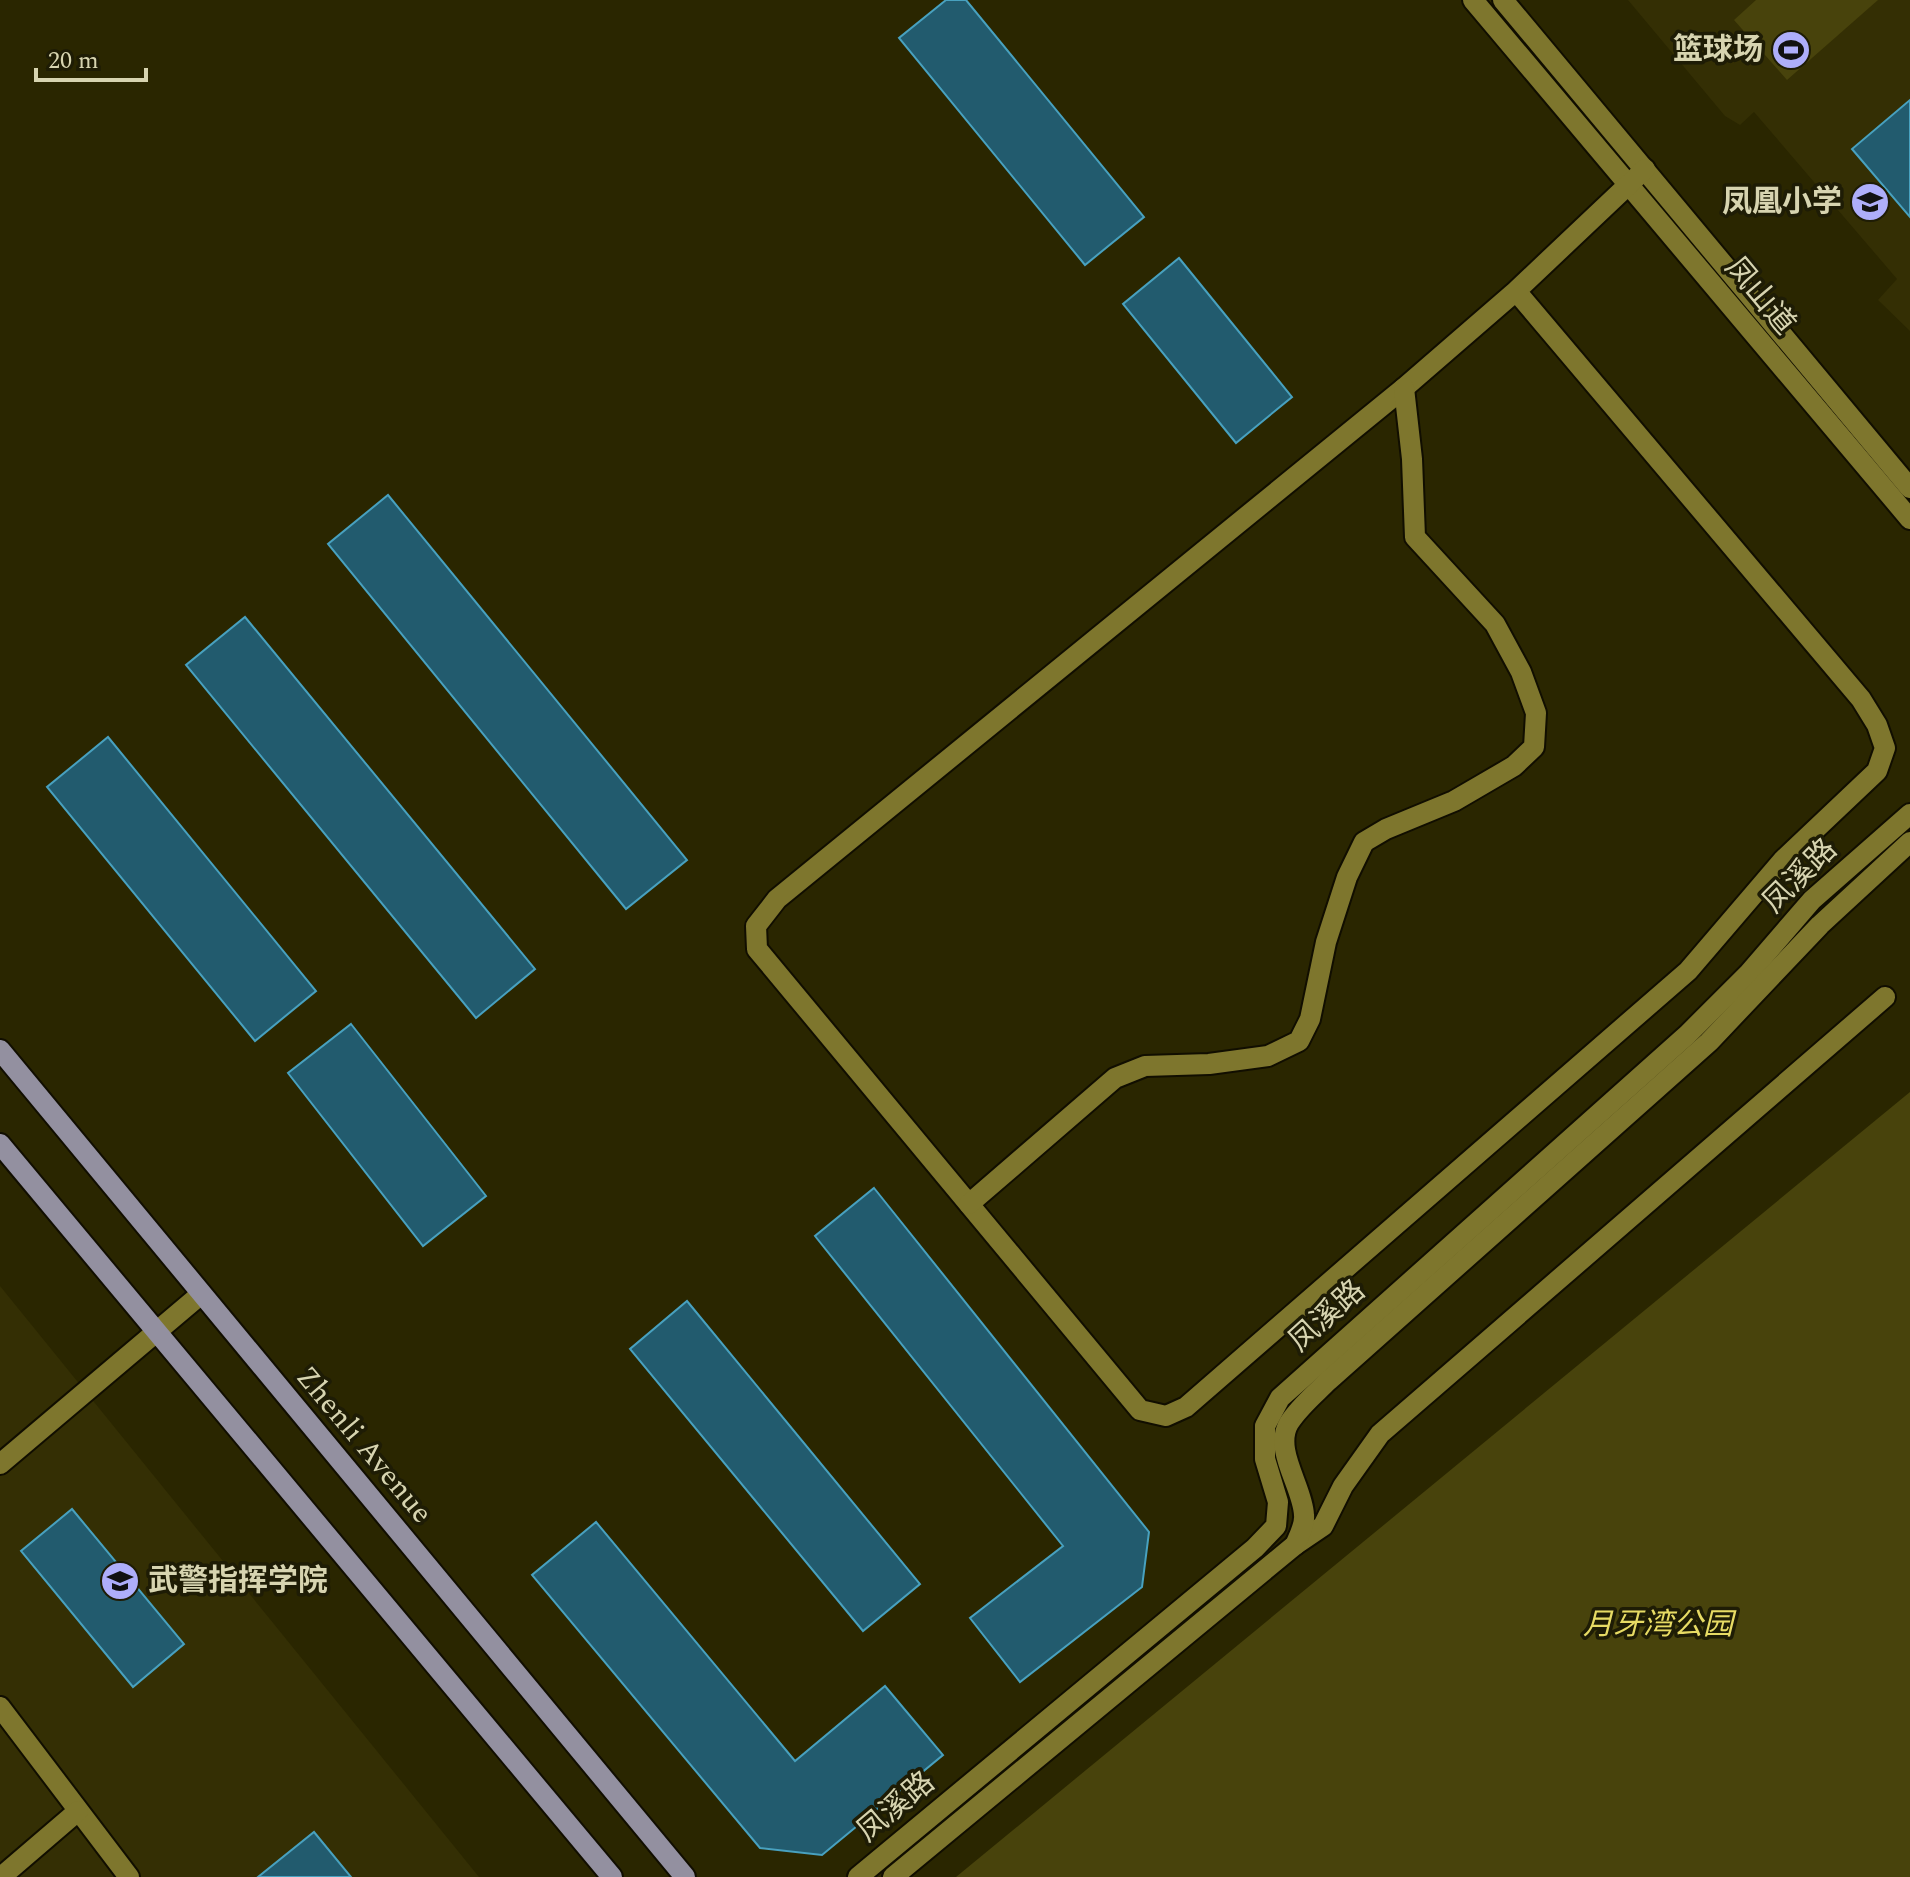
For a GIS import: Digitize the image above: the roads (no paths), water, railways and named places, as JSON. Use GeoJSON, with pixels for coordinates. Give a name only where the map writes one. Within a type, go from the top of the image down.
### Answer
{"type":"FeatureCollection","features":[{"type":"Feature","properties":{"kind":"main road","name":"Zhenli Avenue"},"geometry":{"type":"LineString","coordinates":[[0,1050],[685,1877]]}},
{"type":"Feature","properties":{"kind":"main road"},"geometry":{"type":"LineString","coordinates":[[0,1144],[612,1877]]}},
{"type":"Feature","properties":{"kind":"street","name":"凤山道"},"geometry":{"type":"LineString","coordinates":[[1473,0],[1910,519]]}},
{"type":"Feature","properties":{"kind":"street","name":"凤山道"},"geometry":{"type":"LineString","coordinates":[[1503,0],[1910,488]]}},
{"type":"Feature","properties":{"kind":"street"},"geometry":{"type":"LineString","coordinates":[[1516,291],[1861,699],[1877,725],[1885,748],[1877,771],[1783,860],[1688,971],[1186,1407],[1166,1416],[1140,1410],[757,949],[756,926],[777,899],[1404,388],[1516,291],[1645,169]]}},
{"type":"Feature","properties":{"kind":"street"},"geometry":{"type":"LineString","coordinates":[[969,1204],[1115,1078],[1145,1066],[1209,1064],[1268,1056],[1299,1041],[1310,1019],[1326,942],[1347,877],[1364,842],[1386,829],[1454,801],[1514,766],[1534,747],[1536,713],[1521,672],[1495,624],[1415,537],[1412,459],[1404,388]]}},
{"type":"Feature","properties":{"kind":"street","name":"凤溪路"},"geometry":{"type":"LineString","coordinates":[[858,1877],[1255,1548],[1276,1526],[1278,1502],[1265,1459],[1265,1426],[1280,1398],[1687,1035],[1749,973],[1812,900],[1910,814]]}},
{"type":"Feature","properties":{"kind":"street","name":"凤溪路"},"geometry":{"type":"LineString","coordinates":[[893,1877],[1295,1545],[1305,1518],[1301,1493],[1285,1449],[1287,1426],[1303,1406],[1709,1042],[1820,925],[1910,842]]}},
{"type":"Feature","properties":{"kind":"street"},"geometry":{"type":"LineString","coordinates":[[1295,1545],[1323,1526],[1343,1486],[1380,1434],[1885,997]]}},
{"type":"Feature","properties":{"kind":"street"},"geometry":{"type":"LineString","coordinates":[[0,1464],[200,1295]]}},
{"type":"Feature","properties":{"kind":"street"},"geometry":{"type":"LineString","coordinates":[[0,1707],[129,1877]]}},
{"type":"Feature","properties":{"kind":"street"},"geometry":{"type":"LineString","coordinates":[[1,1877],[78,1811]]}},
{"type":"Feature","properties":{"kind":"place","name":"篮球场"},"geometry":{"type":"Point","coordinates":[1791,50]}},
{"type":"Feature","properties":{"kind":"place","name":"凤凰小学"},"geometry":{"type":"Point","coordinates":[1870,202]}},
{"type":"Feature","properties":{"kind":"place","name":"武警指挥学院"},"geometry":{"type":"Point","coordinates":[120,1581]}},
{"type":"Feature","properties":{"kind":"park label","name":"月牙湾公园"},"geometry":{"type":"Point","coordinates":[1658,1625]}}]}
